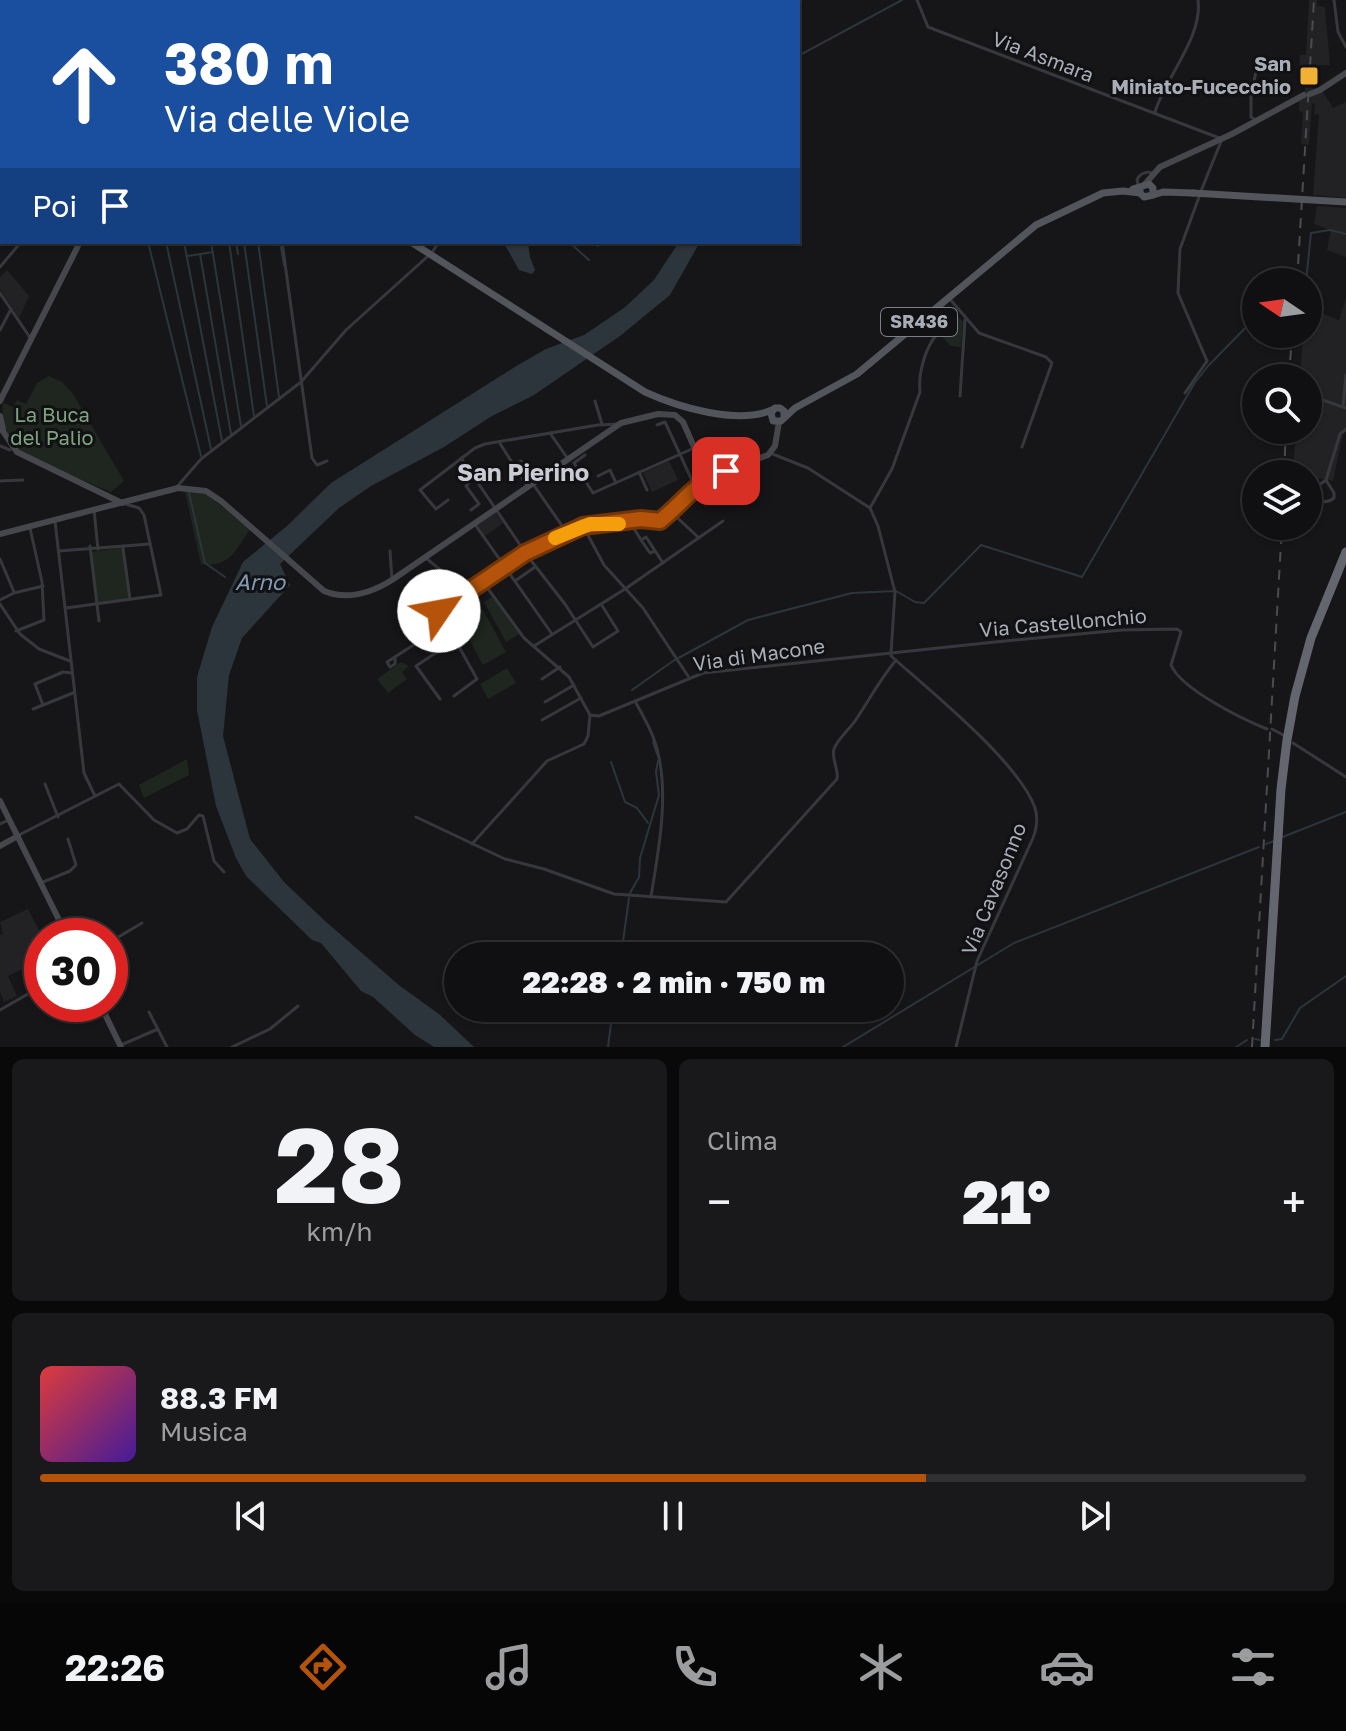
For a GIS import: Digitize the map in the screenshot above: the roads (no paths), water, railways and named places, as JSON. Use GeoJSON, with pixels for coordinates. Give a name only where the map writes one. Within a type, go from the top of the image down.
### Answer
{"type":"FeatureCollection","features":[{"type":"Feature","properties":{"kind":"highway"},"geometry":{"type":"LineString","coordinates":[[1267,1047],[1284,763],[1295,696],[1317,621],[1346,552]]}},
{"type":"Feature","properties":{"kind":"highway"},"geometry":{"type":"LineString","coordinates":[[1281,814],[1301,688],[1319,628],[1346,561]]}},
{"type":"Feature","properties":{"kind":"main road","name":"SR436"},"geometry":{"type":"LineString","coordinates":[[777,416],[857,374],[1036,225],[1103,193],[1146,188],[1168,192],[1346,202]]}},
{"type":"Feature","properties":{"kind":"main road"},"geometry":{"type":"LineString","coordinates":[[414,244],[631,385],[670,403],[700,410],[777,416]]}},
{"type":"Feature","properties":{"kind":"street","name":"Via Asmara"},"geometry":{"type":"LineString","coordinates":[[917,0],[928,27],[1222,139]]}},
{"type":"Feature","properties":{"kind":"street"},"geometry":{"type":"LineString","coordinates":[[1155,112],[1191,34],[1199,11],[1198,0]]}},
{"type":"Feature","properties":{"kind":"street"},"geometry":{"type":"LineString","coordinates":[[1334,0],[1338,32],[1346,47]]}},
{"type":"Feature","properties":{"kind":"street"},"geometry":{"type":"LineString","coordinates":[[1253,118],[1257,67],[1280,72]]}},
{"type":"Feature","properties":{"kind":"street"},"geometry":{"type":"LineString","coordinates":[[1152,174],[1147,172],[1138,177],[1137,183],[1146,188],[1152,174],[1160,167],[1222,139],[1253,118],[1267,116],[1320,90],[1346,73]]}},
{"type":"Feature","properties":{"kind":"street"},"geometry":{"type":"LineString","coordinates":[[1185,393],[1210,362],[1178,293],[1180,249],[1198,194],[1222,139]]}},
{"type":"Feature","properties":{"kind":"street"},"geometry":{"type":"LineString","coordinates":[[0,267],[19,244]]}},
{"type":"Feature","properties":{"kind":"street"},"geometry":{"type":"LineString","coordinates":[[0,401],[78,244]]}},
{"type":"Feature","properties":{"kind":"street"},"geometry":{"type":"LineString","coordinates":[[282,244],[312,458],[317,465],[327,461]]}},
{"type":"Feature","properties":{"kind":"street"},"geometry":{"type":"LineString","coordinates":[[433,251],[438,244]]}},
{"type":"Feature","properties":{"kind":"street"},"geometry":{"type":"LineString","coordinates":[[174,489],[201,459],[301,382],[346,330],[427,257]]}},
{"type":"Feature","properties":{"kind":"street"},"geometry":{"type":"LineString","coordinates":[[0,293],[31,339]]}},
{"type":"Feature","properties":{"kind":"street"},"geometry":{"type":"LineString","coordinates":[[949,298],[979,333],[1046,357],[1052,363],[1022,447]]}},
{"type":"Feature","properties":{"kind":"street"},"geometry":{"type":"LineString","coordinates":[[0,330],[11,309]]}},
{"type":"Feature","properties":{"kind":"street"},"geometry":{"type":"LineString","coordinates":[[870,508],[889,477],[920,392],[919,381],[927,348],[937,334],[927,322],[935,314],[932,312]]}},
{"type":"Feature","properties":{"kind":"street"},"geometry":{"type":"LineString","coordinates":[[960,396],[965,319]]}},
{"type":"Feature","properties":{"kind":"street"},"geometry":{"type":"LineString","coordinates":[[1322,400],[1344,408],[1346,375]]}},
{"type":"Feature","properties":{"kind":"street"},"geometry":{"type":"LineString","coordinates":[[595,401],[602,424]]}},
{"type":"Feature","properties":{"kind":"street"},"geometry":{"type":"LineString","coordinates":[[0,534],[192,487],[206,491],[221,501],[312,582],[327,592],[353,595],[392,580],[619,424],[637,418],[670,413],[682,421],[709,477]]}},
{"type":"Feature","properties":{"kind":"street"},"geometry":{"type":"LineString","coordinates":[[0,416],[2,430],[17,452],[141,510],[161,595],[66,608]]}},
{"type":"Feature","properties":{"kind":"street"},"geometry":{"type":"LineString","coordinates":[[770,453],[777,416]]}},
{"type":"Feature","properties":{"kind":"street"},"geometry":{"type":"LineString","coordinates":[[657,425],[665,422],[695,487]]}},
{"type":"Feature","properties":{"kind":"street"},"geometry":{"type":"LineString","coordinates":[[448,500],[436,509],[420,490],[475,448],[602,424],[619,424]]}},
{"type":"Feature","properties":{"kind":"street"},"geometry":{"type":"LineString","coordinates":[[1326,480],[1334,493],[1330,502],[1323,502],[1311,494],[1326,480],[1340,434],[1346,429]]}},
{"type":"Feature","properties":{"kind":"street"},"geometry":{"type":"LineString","coordinates":[[550,433],[568,459]]}},
{"type":"Feature","properties":{"kind":"street"},"geometry":{"type":"LineString","coordinates":[[499,442],[567,533]]}},
{"type":"Feature","properties":{"kind":"street"},"geometry":{"type":"LineString","coordinates":[[0,446],[10,450]]}},
{"type":"Feature","properties":{"kind":"street"},"geometry":{"type":"LineString","coordinates":[[585,455],[574,463],[594,495],[694,448]]}},
{"type":"Feature","properties":{"kind":"street"},"geometry":{"type":"LineString","coordinates":[[454,696],[477,679],[439,611],[525,553],[583,526],[641,519],[660,521],[709,477],[770,453],[808,468],[870,508],[878,526],[895,591],[891,653]]}},
{"type":"Feature","properties":{"kind":"street"},"geometry":{"type":"LineString","coordinates":[[461,458],[593,647],[618,631],[601,604]]}},
{"type":"Feature","properties":{"kind":"street"},"geometry":{"type":"LineString","coordinates":[[514,465],[521,461],[532,484]]}},
{"type":"Feature","properties":{"kind":"street"},"geometry":{"type":"LineString","coordinates":[[598,476],[610,470],[616,483]]}},
{"type":"Feature","properties":{"kind":"street"},"geometry":{"type":"LineString","coordinates":[[639,472],[647,490]]}},
{"type":"Feature","properties":{"kind":"street"},"geometry":{"type":"LineString","coordinates":[[471,510],[479,504],[466,486],[474,477]]}},
{"type":"Feature","properties":{"kind":"street"},"geometry":{"type":"LineString","coordinates":[[0,481],[23,480]]}},
{"type":"Feature","properties":{"kind":"street"},"geometry":{"type":"LineString","coordinates":[[91,511],[95,519],[98,549]]}},
{"type":"Feature","properties":{"kind":"street"},"geometry":{"type":"LineString","coordinates":[[670,511],[699,538]]}},
{"type":"Feature","properties":{"kind":"street"},"geometry":{"type":"LineString","coordinates":[[55,520],[84,773],[95,796]]}},
{"type":"Feature","properties":{"kind":"street"},"geometry":{"type":"LineString","coordinates":[[534,646],[625,589],[723,521]]}},
{"type":"Feature","properties":{"kind":"street"},"geometry":{"type":"LineString","coordinates":[[630,522],[650,553],[655,551],[663,563]]}},
{"type":"Feature","properties":{"kind":"street"},"geometry":{"type":"LineString","coordinates":[[474,523],[552,634]]}},
{"type":"Feature","properties":{"kind":"street"},"geometry":{"type":"LineString","coordinates":[[583,526],[604,565],[643,608],[688,677]]}},
{"type":"Feature","properties":{"kind":"street"},"geometry":{"type":"LineString","coordinates":[[16,631],[44,620],[43,586],[29,527]]}},
{"type":"Feature","properties":{"kind":"street"},"geometry":{"type":"LineString","coordinates":[[59,551],[90,546],[98,549],[150,544]]}},
{"type":"Feature","properties":{"kind":"street"},"geometry":{"type":"LineString","coordinates":[[90,546],[99,621]]}},
{"type":"Feature","properties":{"kind":"street"},"geometry":{"type":"LineString","coordinates":[[123,547],[130,599]]}},
{"type":"Feature","properties":{"kind":"street"},"geometry":{"type":"LineString","coordinates":[[390,551],[392,580]]}},
{"type":"Feature","properties":{"kind":"street"},"geometry":{"type":"LineString","coordinates":[[425,558],[442,572],[464,582],[483,582]]}},
{"type":"Feature","properties":{"kind":"street"},"geometry":{"type":"LineString","coordinates":[[0,559],[2,572],[14,593]]}},
{"type":"Feature","properties":{"kind":"street"},"geometry":{"type":"LineString","coordinates":[[515,581],[535,567]]}},
{"type":"Feature","properties":{"kind":"street"},"geometry":{"type":"LineString","coordinates":[[464,582],[470,591]]}},
{"type":"Feature","properties":{"kind":"street"},"geometry":{"type":"LineString","coordinates":[[472,844],[547,761],[584,744],[590,715],[560,667],[521,634],[483,582]]}},
{"type":"Feature","properties":{"kind":"street"},"geometry":{"type":"LineString","coordinates":[[43,586],[14,593],[0,602],[16,631],[39,649],[70,661]]}},
{"type":"Feature","properties":{"kind":"street"},"geometry":{"type":"LineString","coordinates":[[395,657],[446,624]]}},
{"type":"Feature","properties":{"kind":"street","name":"Via Castellonchio"},"geometry":{"type":"LineString","coordinates":[[891,653],[1122,630],[1177,629],[1181,632],[1171,665],[1176,675],[1226,708],[1285,736]]}},
{"type":"Feature","properties":{"kind":"street"},"geometry":{"type":"LineString","coordinates":[[440,699],[416,666],[455,640]]}},
{"type":"Feature","properties":{"kind":"street","name":"Via di Macone"},"geometry":{"type":"LineString","coordinates":[[590,715],[599,716],[688,677],[725,670],[891,653]]}},
{"type":"Feature","properties":{"kind":"street","name":"Via Cavasonno"},"geometry":{"type":"LineString","coordinates":[[891,653],[1005,762],[1028,793],[1035,809],[1037,824],[1033,838],[977,961],[956,1047]]}},
{"type":"Feature","properties":{"kind":"street"},"geometry":{"type":"LineString","coordinates":[[416,817],[516,863],[544,869],[614,894],[722,902],[732,896],[837,779],[838,770],[833,756],[835,746],[896,660]]}},
{"type":"Feature","properties":{"kind":"street"},"geometry":{"type":"LineString","coordinates":[[542,679],[560,667]]}},
{"type":"Feature","properties":{"kind":"street"},"geometry":{"type":"LineString","coordinates":[[43,705],[35,684],[63,672],[72,673]]}},
{"type":"Feature","properties":{"kind":"street"},"geometry":{"type":"LineString","coordinates":[[545,702],[574,685]]}},
{"type":"Feature","properties":{"kind":"street"},"geometry":{"type":"LineString","coordinates":[[33,709],[73,693]]}},
{"type":"Feature","properties":{"kind":"street"},"geometry":{"type":"LineString","coordinates":[[542,720],[581,698]]}},
{"type":"Feature","properties":{"kind":"street"},"geometry":{"type":"LineString","coordinates":[[635,701],[654,737],[661,766],[659,837],[651,897]]}},
{"type":"Feature","properties":{"kind":"street"},"geometry":{"type":"LineString","coordinates":[[1293,743],[1346,777]]}},
{"type":"Feature","properties":{"kind":"street"},"geometry":{"type":"LineString","coordinates":[[45,784],[58,817]]}},
{"type":"Feature","properties":{"kind":"street"},"geometry":{"type":"LineString","coordinates":[[0,846],[120,785],[154,820],[177,833],[187,829],[199,815],[203,816],[214,861],[224,872]]}},
{"type":"Feature","properties":{"kind":"street"},"geometry":{"type":"LineString","coordinates":[[0,801],[58,918]]}},
{"type":"Feature","properties":{"kind":"street"},"geometry":{"type":"LineString","coordinates":[[0,824],[9,820]]}},
{"type":"Feature","properties":{"kind":"street"},"geometry":{"type":"LineString","coordinates":[[41,883],[70,871],[76,865],[68,839]]}},
{"type":"Feature","properties":{"kind":"street"},"geometry":{"type":"LineString","coordinates":[[128,931],[142,923]]}},
{"type":"Feature","properties":{"kind":"street"},"geometry":{"type":"LineString","coordinates":[[0,1010],[24,996]]}},
{"type":"Feature","properties":{"kind":"street"},"geometry":{"type":"LineString","coordinates":[[232,1047],[270,1029],[298,1006]]}},
{"type":"Feature","properties":{"kind":"street"},"geometry":{"type":"LineString","coordinates":[[149,1012],[167,1047]]}},
{"type":"Feature","properties":{"kind":"street"},"geometry":{"type":"LineString","coordinates":[[111,1022],[124,1045],[158,1029]]}},
{"type":"Feature","properties":{"kind":"water"},"geometry":{"type":"Polygon","coordinates":[[[528,244],[535,270],[532,274],[519,270],[505,245],[528,244]]]}},
{"type":"Feature","properties":{"kind":"water","name":"Arno"},"geometry":{"type":"Polygon","coordinates":[[[678,244],[699,244],[670,295],[620,336],[534,395],[371,486],[339,508],[280,564],[290,585],[242,638],[229,675],[223,736],[250,839],[284,882],[325,921],[400,986],[439,1014],[474,1047],[434,1047],[415,1035],[373,997],[361,991],[321,943],[312,940],[246,876],[216,806],[197,710],[197,677],[212,627],[243,562],[287,526],[331,483],[518,365],[546,349],[584,335],[624,308],[654,280],[678,244]]]}},
{"type":"Feature","properties":{"kind":"waterway"},"geometry":{"type":"LineString","coordinates":[[800,55],[902,0]]}},
{"type":"Feature","properties":{"kind":"waterway"},"geometry":{"type":"LineString","coordinates":[[1307,268],[1311,233],[1330,230],[1346,234]]}},
{"type":"Feature","properties":{"kind":"waterway"},"geometry":{"type":"LineString","coordinates":[[148,244],[201,456]]}},
{"type":"Feature","properties":{"kind":"waterway"},"geometry":{"type":"LineString","coordinates":[[166,244],[211,449]]}},
{"type":"Feature","properties":{"kind":"waterway"},"geometry":{"type":"LineString","coordinates":[[184,244],[222,441]]}},
{"type":"Feature","properties":{"kind":"waterway"},"geometry":{"type":"LineString","coordinates":[[211,244],[241,426]]}},
{"type":"Feature","properties":{"kind":"waterway"},"geometry":{"type":"LineString","coordinates":[[229,244],[254,416]]}},
{"type":"Feature","properties":{"kind":"waterway"},"geometry":{"type":"LineString","coordinates":[[236,244],[238,254]]}},
{"type":"Feature","properties":{"kind":"waterway"},"geometry":{"type":"LineString","coordinates":[[244,244],[267,406]]}},
{"type":"Feature","properties":{"kind":"waterway"},"geometry":{"type":"LineString","coordinates":[[258,244],[279,397]]}},
{"type":"Feature","properties":{"kind":"waterway"},"geometry":{"type":"LineString","coordinates":[[280,244],[284,265]]}},
{"type":"Feature","properties":{"kind":"waterway"},"geometry":{"type":"LineString","coordinates":[[571,244],[589,260]]}},
{"type":"Feature","properties":{"kind":"waterway"},"geometry":{"type":"LineString","coordinates":[[188,256],[213,252]]}},
{"type":"Feature","properties":{"kind":"waterway"},"geometry":{"type":"LineString","coordinates":[[200,254],[231,434]]}},
{"type":"Feature","properties":{"kind":"waterway"},"geometry":{"type":"LineString","coordinates":[[632,690],[673,661],[748,620],[852,593],[896,591],[915,602],[924,603],[981,545],[1082,577],[1194,384],[1242,331]]}},
{"type":"Feature","properties":{"kind":"waterway"},"geometry":{"type":"LineString","coordinates":[[189,493],[205,563],[225,577]]}},
{"type":"Feature","properties":{"kind":"waterway"},"geometry":{"type":"LineString","coordinates":[[653,742],[657,754]]}},
{"type":"Feature","properties":{"kind":"waterway"},"geometry":{"type":"LineString","coordinates":[[630,893],[639,877],[640,858],[659,795],[658,761]]}},
{"type":"Feature","properties":{"kind":"waterway"},"geometry":{"type":"LineString","coordinates":[[611,762],[625,802],[637,808],[648,823]]}},
{"type":"Feature","properties":{"kind":"waterway"},"geometry":{"type":"LineString","coordinates":[[1280,838],[1346,812]]}},
{"type":"Feature","properties":{"kind":"waterway"},"geometry":{"type":"LineString","coordinates":[[1266,844],[1274,841]]}},
{"type":"Feature","properties":{"kind":"waterway"},"geometry":{"type":"LineString","coordinates":[[843,1047],[1014,943],[1259,847]]}},
{"type":"Feature","properties":{"kind":"waterway"},"geometry":{"type":"LineString","coordinates":[[623,942],[629,898]]}},
{"type":"Feature","properties":{"kind":"waterway"},"geometry":{"type":"LineString","coordinates":[[1275,1040],[1282,1039],[1300,1008],[1346,976]]}},
{"type":"Feature","properties":{"kind":"waterway"},"geometry":{"type":"LineString","coordinates":[[608,1047],[611,1022]]}},
{"type":"Feature","properties":{"kind":"waterway"},"geometry":{"type":"LineString","coordinates":[[1255,1039],[1260,1040]]}},
{"type":"Feature","properties":{"kind":"waterway"},"geometry":{"type":"LineString","coordinates":[[1236,1047],[1247,1040]]}},
{"type":"Feature","properties":{"kind":"railway"},"geometry":{"type":"LineString","coordinates":[[1298,268],[1314,0]]}},
{"type":"Feature","properties":{"kind":"railway"},"geometry":{"type":"LineString","coordinates":[[1290,364],[1291,348]]}},
{"type":"Feature","properties":{"kind":"railway"},"geometry":{"type":"LineString","coordinates":[[1285,444],[1285,460]]}},
{"type":"Feature","properties":{"kind":"railway"},"geometry":{"type":"LineString","coordinates":[[1252,1047],[1281,540]]}},
{"type":"Feature","properties":{"kind":"place","name":"San Miniato-Fucecchio"},"geometry":{"type":"Point","coordinates":[1309,76]}},
{"type":"Feature","properties":{"kind":"district","name":"San Pierino"},"geometry":{"type":"Point","coordinates":[523,473]}},
{"type":"Feature","properties":{"kind":"park label","name":"La Buca del Palio"},"geometry":{"type":"Point","coordinates":[52,426]}}]}
